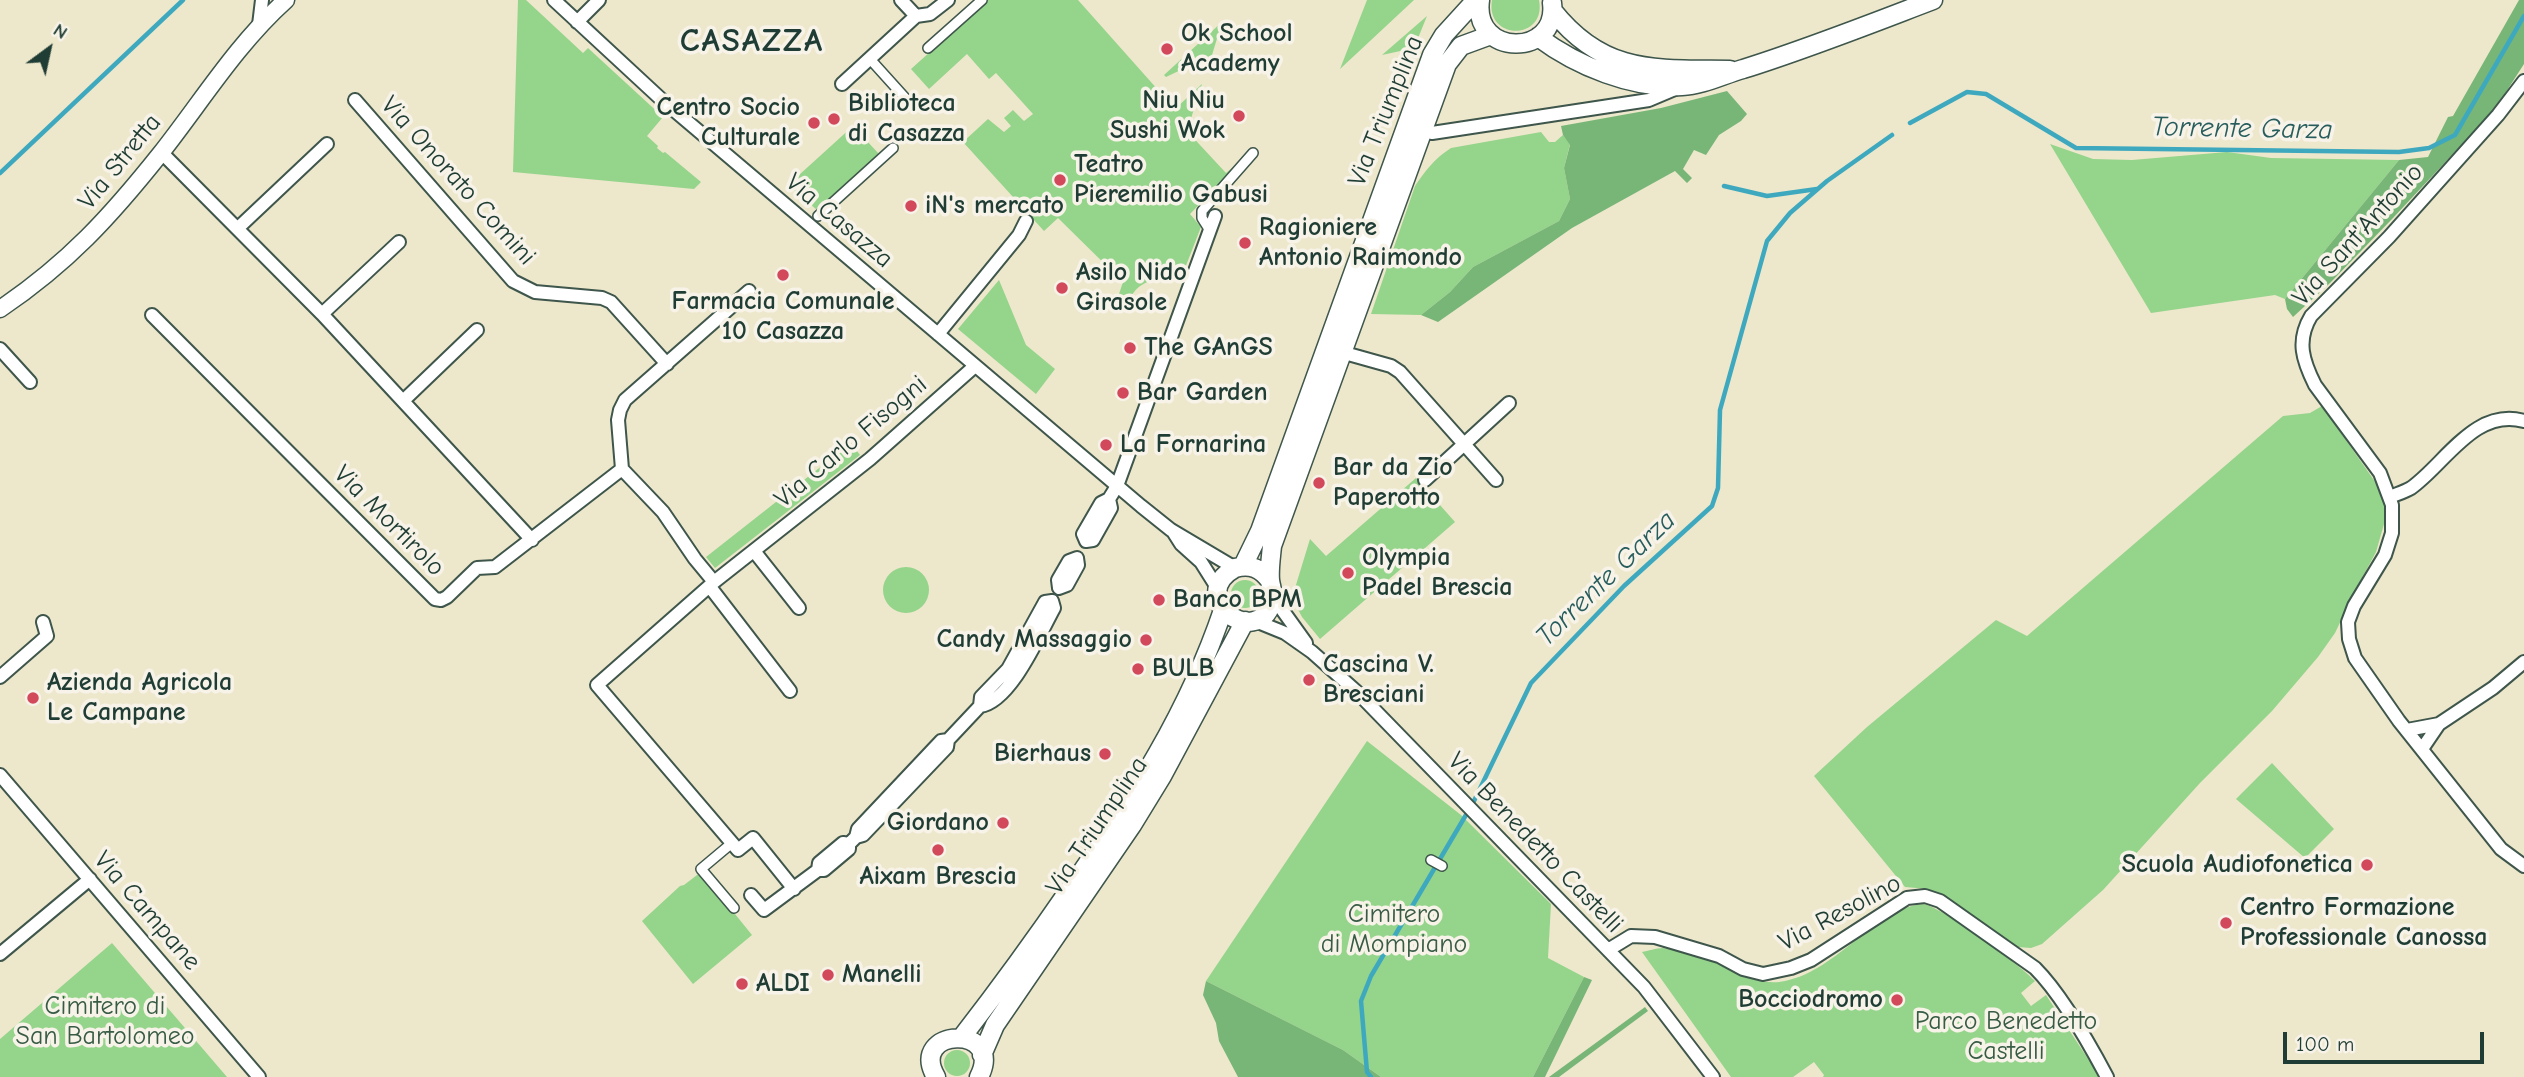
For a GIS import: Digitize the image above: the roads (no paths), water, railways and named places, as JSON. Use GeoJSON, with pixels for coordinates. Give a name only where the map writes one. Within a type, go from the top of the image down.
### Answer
{"type":"FeatureCollection","features":[{"type":"Feature","properties":{"kind":"main road","name":"Via Triumplina"},"geometry":{"type":"LineString","coordinates":[[979,1077],[983,1065],[982,1055],[995,1025],[1132,825],[1249,621],[1266,612],[1272,589],[1272,546],[1447,64],[1455,50],[1461,46],[1491,35],[1482,24],[1478,0]]}},
{"type":"Feature","properties":{"kind":"main road","name":"Via Triumplina"},"geometry":{"type":"LineString","coordinates":[[1218,589],[1224,576],[1239,567],[1260,531],[1432,55],[1444,35],[1478,0]]}},
{"type":"Feature","properties":{"kind":"main road"},"geometry":{"type":"LineString","coordinates":[[1538,37],[1559,53],[1608,74],[1643,82],[1680,86],[1704,83],[1800,51],[1933,0]]}},
{"type":"Feature","properties":{"kind":"main road"},"geometry":{"type":"LineString","coordinates":[[1491,35],[1509,44],[1529,42],[1538,37],[1550,21],[1552,5]]}},
{"type":"Feature","properties":{"kind":"main road"},"geometry":{"type":"LineString","coordinates":[[1552,5],[1574,35],[1612,59],[1647,68],[1675,71],[1740,70]]}},
{"type":"Feature","properties":{"kind":"main road"},"geometry":{"type":"LineString","coordinates":[[1239,567],[1259,569],[1272,589]]}},
{"type":"Feature","properties":{"kind":"main road"},"geometry":{"type":"LineString","coordinates":[[1218,589],[1218,600],[1223,610],[1233,618],[1249,621]]}},
{"type":"Feature","properties":{"kind":"main road","name":"Via Triumplina"},"geometry":{"type":"LineString","coordinates":[[930,1073],[933,1053],[938,1045],[953,1037],[962,1037],[1053,914],[1142,782],[1201,670],[1223,610]]}},
{"type":"Feature","properties":{"kind":"main road"},"geometry":{"type":"LineString","coordinates":[[962,1037],[974,1043],[982,1055]]}},
{"type":"Feature","properties":{"kind":"street"},"geometry":{"type":"LineString","coordinates":[[259,25],[262,0]]}},
{"type":"Feature","properties":{"kind":"street","name":"Via Stretta"},"geometry":{"type":"LineString","coordinates":[[0,309],[43,279],[94,233],[162,153],[235,52],[286,0]]}},
{"type":"Feature","properties":{"kind":"street","name":"Via Casazza"},"geometry":{"type":"LineString","coordinates":[[554,0],[680,116],[1117,486],[1171,530],[1239,567]]}},
{"type":"Feature","properties":{"kind":"street"},"geometry":{"type":"LineString","coordinates":[[577,22],[599,0]]}},
{"type":"Feature","properties":{"kind":"street"},"geometry":{"type":"LineString","coordinates":[[901,0],[916,16]]}},
{"type":"Feature","properties":{"kind":"street"},"geometry":{"type":"LineString","coordinates":[[842,84],[916,16],[930,14],[948,0]]}},
{"type":"Feature","properties":{"kind":"street"},"geometry":{"type":"LineString","coordinates":[[928,48],[982,0]]}},
{"type":"Feature","properties":{"kind":"street"},"geometry":{"type":"LineString","coordinates":[[870,59],[907,100]]}},
{"type":"Feature","properties":{"kind":"street","name":"Via Sant'Antonio"},"geometry":{"type":"LineString","coordinates":[[2524,81],[2498,115],[2389,237],[2311,316],[2304,330],[2302,349],[2311,378],[2380,474],[2390,497],[2393,524],[2390,542],[2382,562],[2351,614],[2348,632],[2355,657],[2407,730],[2501,849],[2524,866]]}},
{"type":"Feature","properties":{"kind":"street","name":"Via Triumplina"},"geometry":{"type":"LineString","coordinates":[[1422,130],[1432,133],[1650,100],[1680,86]]}},
{"type":"Feature","properties":{"kind":"street","name":"Via Onorato Comini"},"geometry":{"type":"LineString","coordinates":[[355,100],[513,281],[534,292],[601,298],[611,302],[667,363]]}},
{"type":"Feature","properties":{"kind":"street"},"geometry":{"type":"LineString","coordinates":[[237,228],[327,144]]}},
{"type":"Feature","properties":{"kind":"street"},"geometry":{"type":"LineString","coordinates":[[818,216],[893,148]]}},
{"type":"Feature","properties":{"kind":"street"},"geometry":{"type":"LineString","coordinates":[[162,153],[322,314],[532,540],[622,468]]}},
{"type":"Feature","properties":{"kind":"street"},"geometry":{"type":"LineString","coordinates":[[1209,229],[1202,218],[1202,211],[1253,153]]}},
{"type":"Feature","properties":{"kind":"street"},"geometry":{"type":"LineString","coordinates":[[751,895],[764,910],[818,870],[824,870],[849,849],[858,829],[941,741],[948,740],[980,706],[981,697],[1008,669],[1045,602],[1052,601],[1059,588],[1058,580],[1069,561],[1077,558],[1086,541],[1083,534],[1101,503],[1109,499],[1117,486],[1215,216]]}},
{"type":"Feature","properties":{"kind":"street"},"geometry":{"type":"LineString","coordinates":[[939,334],[1019,235],[1026,221]]}},
{"type":"Feature","properties":{"kind":"street"},"geometry":{"type":"LineString","coordinates":[[322,314],[399,242]]}},
{"type":"Feature","properties":{"kind":"street"},"geometry":{"type":"LineString","coordinates":[[749,291],[625,400],[618,420],[622,468],[663,512],[790,691]]}},
{"type":"Feature","properties":{"kind":"street","name":"Via Mortirolo"},"geometry":{"type":"LineString","coordinates":[[152,315],[435,599],[442,600],[447,597],[477,568],[495,567],[532,540]]}},
{"type":"Feature","properties":{"kind":"street"},"geometry":{"type":"LineString","coordinates":[[404,400],[477,330]]}},
{"type":"Feature","properties":{"kind":"street"},"geometry":{"type":"LineString","coordinates":[[0,349],[30,382]]}},
{"type":"Feature","properties":{"kind":"street"},"geometry":{"type":"LineString","coordinates":[[1342,352],[1391,366],[1400,372],[1496,480]]}},
{"type":"Feature","properties":{"kind":"street","name":"Via Carlo Fisogni"},"geometry":{"type":"LineString","coordinates":[[732,843],[597,685],[712,584],[870,459],[975,366]]}},
{"type":"Feature","properties":{"kind":"street"},"geometry":{"type":"LineString","coordinates":[[1425,480],[1509,403]]}},
{"type":"Feature","properties":{"kind":"street"},"geometry":{"type":"LineString","coordinates":[[2390,497],[2413,486],[2479,426],[2500,419],[2524,421]]}},
{"type":"Feature","properties":{"kind":"street","name":"Via Casazza"},"geometry":{"type":"LineString","coordinates":[[1171,530],[1181,544],[1201,562],[1218,589]]}},
{"type":"Feature","properties":{"kind":"street"},"geometry":{"type":"LineString","coordinates":[[754,551],[799,608]]}},
{"type":"Feature","properties":{"kind":"street","name":"Via Benedetto Castelli"},"geometry":{"type":"LineString","coordinates":[[1272,589],[1312,652]]}},
{"type":"Feature","properties":{"kind":"street","name":"Via Benedetto Castelli"},"geometry":{"type":"LineString","coordinates":[[1249,621],[1285,634],[1312,652],[1358,693],[1644,987],[1713,1077]]}},
{"type":"Feature","properties":{"kind":"street"},"geometry":{"type":"LineString","coordinates":[[0,677],[47,636],[43,622]]}},
{"type":"Feature","properties":{"kind":"street"},"geometry":{"type":"LineString","coordinates":[[2422,749],[2439,724],[2493,688],[2524,662]]}},
{"type":"Feature","properties":{"kind":"street"},"geometry":{"type":"LineString","coordinates":[[2407,730],[2439,724]]}},
{"type":"Feature","properties":{"kind":"street","name":"Via Campane"},"geometry":{"type":"LineString","coordinates":[[0,775],[259,1077]]}},
{"type":"Feature","properties":{"kind":"street"},"geometry":{"type":"LineString","coordinates":[[734,908],[701,869],[732,843],[738,850],[753,838],[794,889]]}},
{"type":"Feature","properties":{"kind":"street"},"geometry":{"type":"LineString","coordinates":[[1431,860],[1442,866]]}},
{"type":"Feature","properties":{"kind":"street"},"geometry":{"type":"LineString","coordinates":[[0,954],[89,879]]}},
{"type":"Feature","properties":{"kind":"street","name":"Via Resolino"},"geometry":{"type":"LineString","coordinates":[[1608,950],[1631,936],[1655,937],[1719,956],[1743,969],[1763,974],[1811,960],[1899,902],[1925,895],[1940,901],[2043,976],[2107,1077]]}},
{"type":"Feature","properties":{"kind":"waterway"},"geometry":{"type":"LineString","coordinates":[[0,173],[183,0]]}},
{"type":"Feature","properties":{"kind":"waterway","name":"Torrente Garza"},"geometry":{"type":"LineString","coordinates":[[1910,123],[1967,92],[1986,94],[2076,148],[2399,152],[2429,148],[2455,135],[2524,16]]}},
{"type":"Feature","properties":{"kind":"waterway","name":"Torrente Garza"},"geometry":{"type":"LineString","coordinates":[[1371,1077],[1367,1072],[1361,1001],[1371,976],[1473,803],[1531,683],[1624,586],[1712,506],[1718,488],[1720,410],[1767,241],[1790,213],[1827,181],[1892,135]]}},
{"type":"Feature","properties":{"kind":"waterway"},"geometry":{"type":"LineString","coordinates":[[1724,186],[1767,196],[1817,189]]}},
{"type":"Feature","properties":{"kind":"place","name":"Ok School Academy"},"geometry":{"type":"Point","coordinates":[1167,49]}},
{"type":"Feature","properties":{"kind":"place","name":"Niu Niu Sushi Wok"},"geometry":{"type":"Point","coordinates":[1239,116]}},
{"type":"Feature","properties":{"kind":"place","name":"Biblioteca di Casazza"},"geometry":{"type":"Point","coordinates":[834,119]}},
{"type":"Feature","properties":{"kind":"place","name":"Centro Socio Culturale"},"geometry":{"type":"Point","coordinates":[814,123]}},
{"type":"Feature","properties":{"kind":"place","name":"Teatro Pieremilio Gabusi"},"geometry":{"type":"Point","coordinates":[1060,180]}},
{"type":"Feature","properties":{"kind":"place","name":"iN's mercato"},"geometry":{"type":"Point","coordinates":[911,206]}},
{"type":"Feature","properties":{"kind":"place","name":"Ragioniere Antonio Raimondo"},"geometry":{"type":"Point","coordinates":[1245,243]}},
{"type":"Feature","properties":{"kind":"place","name":"Farmacia Comunale 10 Casazza"},"geometry":{"type":"Point","coordinates":[783,275]}},
{"type":"Feature","properties":{"kind":"place","name":"Asilo Nido Girasole"},"geometry":{"type":"Point","coordinates":[1062,288]}},
{"type":"Feature","properties":{"kind":"place","name":"The GAnGS"},"geometry":{"type":"Point","coordinates":[1130,348]}},
{"type":"Feature","properties":{"kind":"place","name":"Bar Garden"},"geometry":{"type":"Point","coordinates":[1123,393]}},
{"type":"Feature","properties":{"kind":"place","name":"La Fornarina"},"geometry":{"type":"Point","coordinates":[1106,445]}},
{"type":"Feature","properties":{"kind":"place","name":"Bar da Zio Paperotto"},"geometry":{"type":"Point","coordinates":[1319,483]}},
{"type":"Feature","properties":{"kind":"place","name":"Olympia Padel Brescia"},"geometry":{"type":"Point","coordinates":[1348,573]}},
{"type":"Feature","properties":{"kind":"place","name":"Banco BPM"},"geometry":{"type":"Point","coordinates":[1159,600]}},
{"type":"Feature","properties":{"kind":"place","name":"Candy Massaggio"},"geometry":{"type":"Point","coordinates":[1146,640]}},
{"type":"Feature","properties":{"kind":"place","name":"BULB"},"geometry":{"type":"Point","coordinates":[1138,669]}},
{"type":"Feature","properties":{"kind":"place","name":"Cascina V. Bresciani"},"geometry":{"type":"Point","coordinates":[1309,680]}},
{"type":"Feature","properties":{"kind":"place","name":"Azienda Agricola Le Campane"},"geometry":{"type":"Point","coordinates":[33,698]}},
{"type":"Feature","properties":{"kind":"place","name":"Bierhaus"},"geometry":{"type":"Point","coordinates":[1105,754]}},
{"type":"Feature","properties":{"kind":"place","name":"Giordano"},"geometry":{"type":"Point","coordinates":[1003,823]}},
{"type":"Feature","properties":{"kind":"place","name":"Aixam Brescia"},"geometry":{"type":"Point","coordinates":[938,850]}},
{"type":"Feature","properties":{"kind":"place","name":"Scuola Audiofonetica"},"geometry":{"type":"Point","coordinates":[2367,865]}},
{"type":"Feature","properties":{"kind":"place","name":"Centro Formazione Professionale Canossa"},"geometry":{"type":"Point","coordinates":[2226,923]}},
{"type":"Feature","properties":{"kind":"place","name":"Manelli"},"geometry":{"type":"Point","coordinates":[828,975]}},
{"type":"Feature","properties":{"kind":"place","name":"ALDI"},"geometry":{"type":"Point","coordinates":[742,984]}},
{"type":"Feature","properties":{"kind":"place","name":"Bocciodromo"},"geometry":{"type":"Point","coordinates":[1897,1000]}},
{"type":"Feature","properties":{"kind":"district","name":"CASAZZA"},"geometry":{"type":"Point","coordinates":[752,42]}},
{"type":"Feature","properties":{"kind":"park label","name":"Cimitero di Mompiano"},"geometry":{"type":"Point","coordinates":[1394,930]}},
{"type":"Feature","properties":{"kind":"park label","name":"Cimitero di San Bartolomeo"},"geometry":{"type":"Point","coordinates":[105,1022]}},
{"type":"Feature","properties":{"kind":"park label","name":"Parco Benedetto Castelli"},"geometry":{"type":"Point","coordinates":[2006,1037]}}]}
